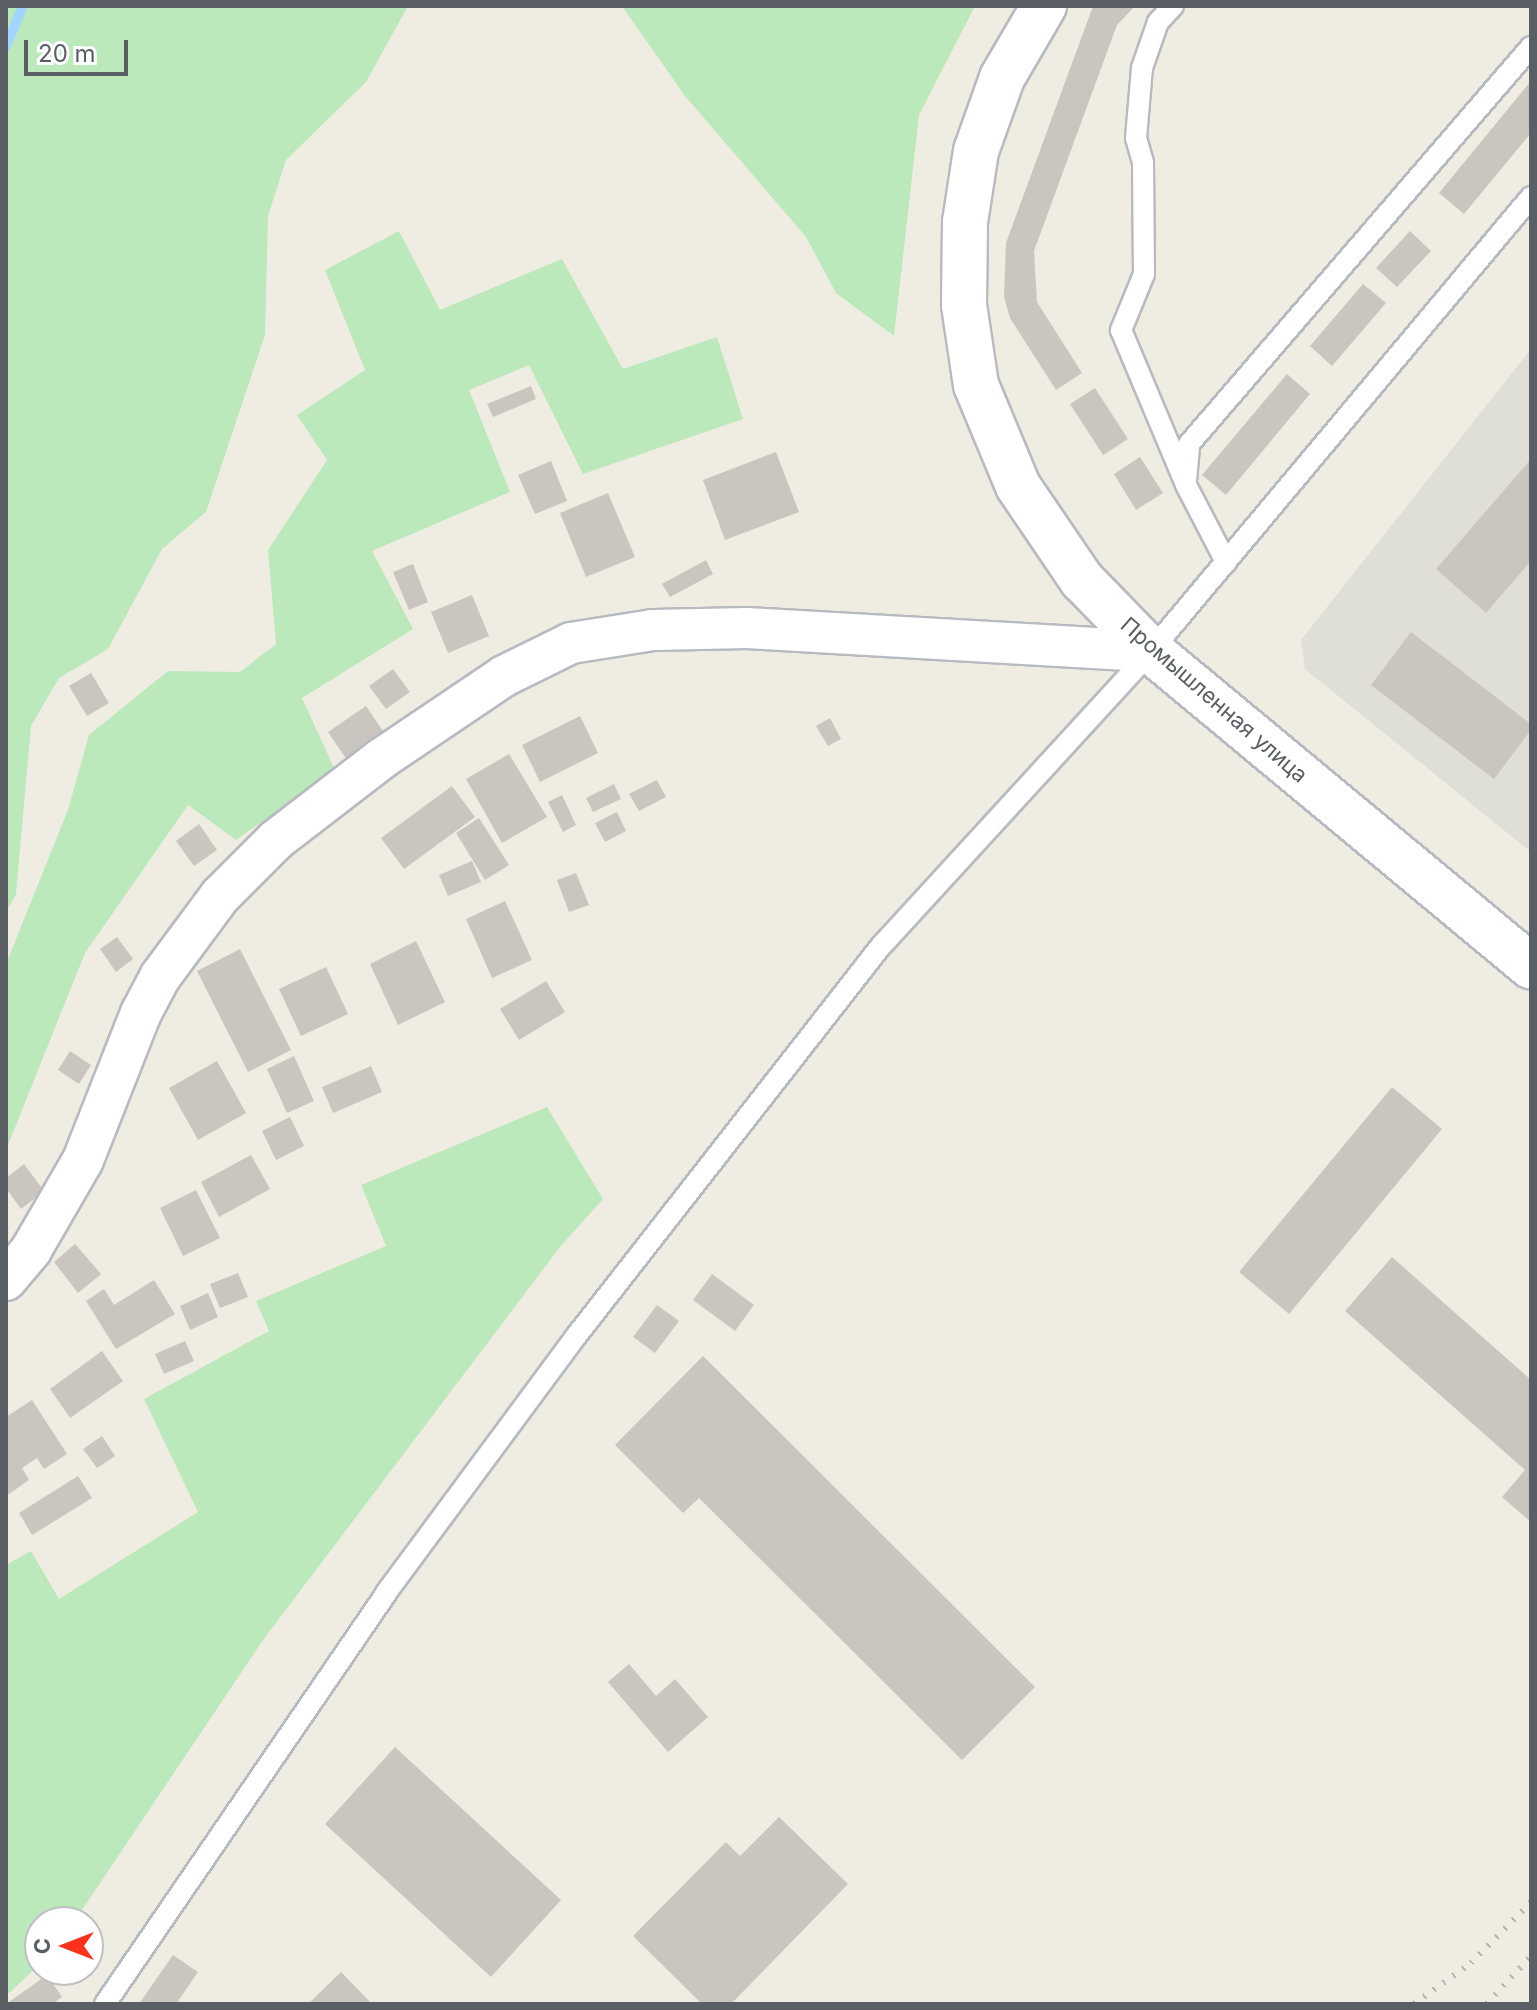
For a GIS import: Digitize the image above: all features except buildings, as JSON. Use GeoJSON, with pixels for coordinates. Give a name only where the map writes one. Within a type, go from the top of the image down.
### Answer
{"type":"FeatureCollection","features":[{"type":"Feature","properties":{"kind":"street","name":"Промышленная улица"},"geometry":{"type":"LineString","coordinates":[[1044,6],[1002,78],[976,151],[965,222],[964,305],[976,385],[1018,486],[1082,580],[1151,651],[1531,967]]}},
{"type":"Feature","properties":{"kind":"street"},"geometry":{"type":"LineString","coordinates":[[6,1280],[31,1250],[83,1160],[141,1013],[160,977],[220,896],[276,840],[381,759],[504,676],[571,643],[653,630],[747,628],[1151,651]]}},
{"type":"Feature","properties":{"kind":"lane"},"geometry":{"type":"LineString","coordinates":[[1173,6],[1158,22],[1142,68],[1136,138],[1143,163],[1144,274],[1121,330],[1186,485],[1226,562]]}},
{"type":"Feature","properties":{"kind":"lane"},"geometry":{"type":"LineString","coordinates":[[1186,485],[1189,444],[1531,47]]}},
{"type":"Feature","properties":{"kind":"lane"},"geometry":{"type":"LineString","coordinates":[[105,2004],[386,1593],[577,1335],[882,945],[1151,651],[1531,197]]}},
{"type":"Feature","properties":{"kind":"shaded area"},"geometry":{"type":"Polygon","coordinates":[[[1531,349],[1531,852],[1305,669],[1301,640],[1531,349]]]}},
{"type":"Feature","properties":{"kind":"green space"},"geometry":{"type":"Polygon","coordinates":[[[6,6],[408,6],[366,82],[286,160],[268,216],[265,335],[206,512],[162,549],[108,649],[59,678],[31,726],[16,894],[6,912],[6,6]]]}},
{"type":"Feature","properties":{"kind":"green space"},"geometry":{"type":"Polygon","coordinates":[[[622,6],[975,6],[919,115],[894,336],[836,293],[806,237],[685,96],[622,6]]]}},
{"type":"Feature","properties":{"kind":"green space"},"geometry":{"type":"Polygon","coordinates":[[[399,231],[440,310],[562,259],[623,369],[717,337],[743,419],[583,474],[529,365],[469,390],[510,492],[372,551],[413,629],[302,698],[335,770],[236,840],[188,805],[85,953],[6,1150],[6,964],[68,810],[89,735],[168,671],[240,672],[276,644],[268,550],[327,460],[297,415],[365,370],[325,270],[399,231]]]}},
{"type":"Feature","properties":{"kind":"green space"},"geometry":{"type":"Polygon","coordinates":[[[547,1107],[603,1199],[560,1247],[263,1640],[85,1906],[24,1906],[24,1979],[6,1996],[6,1565],[31,1551],[59,1599],[198,1512],[144,1399],[269,1331],[256,1301],[386,1246],[361,1185],[547,1107]]]}},
{"type":"Feature","properties":{"kind":"waterway"},"geometry":{"type":"LineString","coordinates":[[6,46],[23,6]]}},
{"type":"Feature","properties":{"kind":"railway"},"geometry":{"type":"LineString","coordinates":[[1414,2004],[1471,1963],[1531,1902]]}},
{"type":"Feature","properties":{"kind":"railway"},"geometry":{"type":"LineString","coordinates":[[1487,2004],[1531,1956]]}}]}
